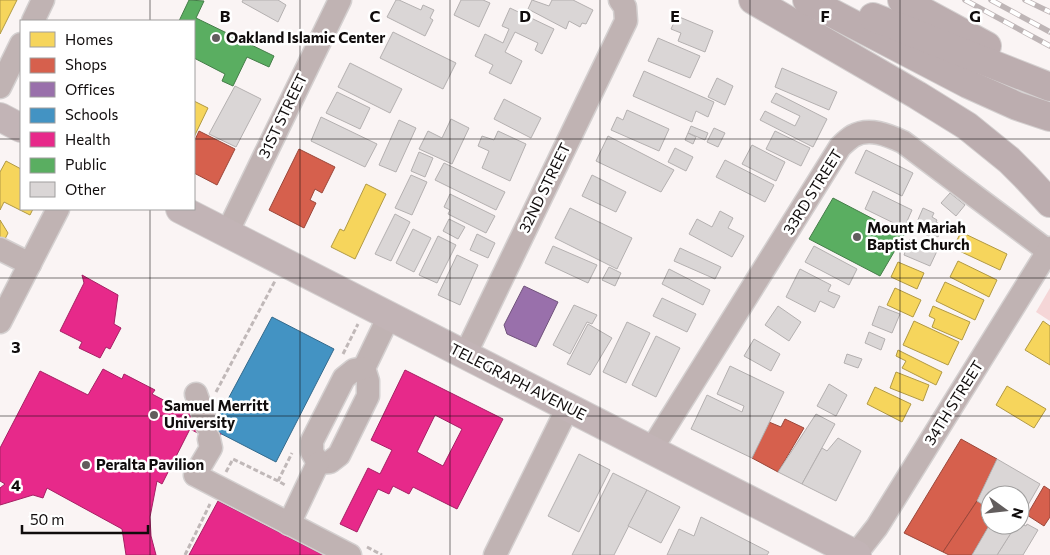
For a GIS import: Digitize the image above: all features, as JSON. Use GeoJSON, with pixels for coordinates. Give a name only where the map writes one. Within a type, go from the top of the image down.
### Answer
{"type":"FeatureCollection","features":[{"type":"Feature","properties":{"kind":"highway"},"geometry":{"type":"LineString","coordinates":[[753,0],[911,91],[967,126],[1009,160],[1050,203]]}},
{"type":"Feature","properties":{"kind":"highway"},"geometry":{"type":"LineString","coordinates":[[808,0],[976,88],[1017,106],[1050,117]]}},
{"type":"Feature","properties":{"kind":"highway"},"geometry":{"type":"LineString","coordinates":[[832,0],[1050,87]]}},
{"type":"Feature","properties":{"kind":"highway"},"geometry":{"type":"LineString","coordinates":[[902,0],[1050,81]]}},
{"type":"Feature","properties":{"kind":"main road"},"geometry":{"type":"LineString","coordinates":[[0,117],[20,127]]}},
{"type":"Feature","properties":{"kind":"main road","name":"TELEGRAPH AVENUE"},"geometry":{"type":"LineString","coordinates":[[182,210],[856,555]]}},
{"type":"Feature","properties":{"kind":"street"},"geometry":{"type":"LineString","coordinates":[[33,20],[43,0]]}},
{"type":"Feature","properties":{"kind":"street","name":"31ST STREET"},"geometry":{"type":"LineString","coordinates":[[227,233],[340,0]]}},
{"type":"Feature","properties":{"kind":"street","name":"32ND STREET"},"geometry":{"type":"LineString","coordinates":[[465,355],[623,10]]}},
{"type":"Feature","properties":{"kind":"street"},"geometry":{"type":"LineString","coordinates":[[0,87],[20,46]]}},
{"type":"Feature","properties":{"kind":"street","name":"33RD STREET"},"geometry":{"type":"LineString","coordinates":[[652,450],[840,147],[852,136],[876,132],[903,142],[1049,250]]}},
{"type":"Feature","properties":{"kind":"street"},"geometry":{"type":"LineString","coordinates":[[0,322],[57,210]]}},
{"type":"Feature","properties":{"kind":"street"},"geometry":{"type":"LineString","coordinates":[[0,249],[30,264]]}},
{"type":"Feature","properties":{"kind":"street","name":"34TH STREET"},"geometry":{"type":"LineString","coordinates":[[856,555],[877,527],[1049,250]]}},
{"type":"Feature","properties":{"kind":"street"},"geometry":{"type":"LineString","coordinates":[[318,463],[330,462],[339,455],[368,396],[368,381],[364,368],[389,316]]}},
{"type":"Feature","properties":{"kind":"street"},"geometry":{"type":"LineString","coordinates":[[318,463],[312,452],[312,442],[344,378],[354,370],[364,368]]}},
{"type":"Feature","properties":{"kind":"street"},"geometry":{"type":"LineString","coordinates":[[204,396],[211,448],[195,475],[350,555]]}},
{"type":"Feature","properties":{"kind":"street"},"geometry":{"type":"LineString","coordinates":[[495,555],[568,407]]}},
{"type":"Feature","properties":{"kind":"street"},"geometry":{"type":"LineString","coordinates":[[289,524],[318,463]]}},
{"type":"Feature","properties":{"kind":"path"},"geometry":{"type":"LineString","coordinates":[[204,396],[284,262]]}},
{"type":"Feature","properties":{"kind":"path"},"geometry":{"type":"LineString","coordinates":[[185,555],[233,458],[284,485],[282,490]]}},
{"type":"Feature","properties":{"kind":"shaded area"},"geometry":{"type":"Polygon","coordinates":[[[1050,288],[1050,321],[1036,312],[1050,288]]]}},
{"type":"Feature","properties":{"kind":"building: Homes"},"geometry":{"type":"Polygon","coordinates":[[[0,0],[17,0],[0,34],[0,0]]]}},
{"type":"Feature","properties":{"kind":"building: Homes"},"geometry":{"type":"Polygon","coordinates":[[[195,102],[208,108],[195,135],[195,102]]]}},
{"type":"Feature","properties":{"kind":"building: Homes"},"geometry":{"type":"Polygon","coordinates":[[[6,161],[20,168],[20,210],[4,202],[0,210],[0,172],[6,161]]]}},
{"type":"Feature","properties":{"kind":"building: Homes"},"geometry":{"type":"Polygon","coordinates":[[[366,184],[386,194],[355,259],[331,247],[340,229],[344,231],[366,184]]]}},
{"type":"Feature","properties":{"kind":"building: Homes"},"geometry":{"type":"Polygon","coordinates":[[[20,210],[32,210],[30,215],[20,210]]]}},
{"type":"Feature","properties":{"kind":"building: Homes"},"geometry":{"type":"Polygon","coordinates":[[[0,220],[8,233],[2,245],[0,244],[0,220]]]}},
{"type":"Feature","properties":{"kind":"building: Homes"},"geometry":{"type":"Polygon","coordinates":[[[961,232],[1007,254],[1000,270],[953,248],[961,232]]]}},
{"type":"Feature","properties":{"kind":"building: Homes"},"geometry":{"type":"Polygon","coordinates":[[[958,261],[997,280],[989,297],[950,277],[958,261]]]}},
{"type":"Feature","properties":{"kind":"building: Homes"},"geometry":{"type":"Polygon","coordinates":[[[898,262],[924,273],[917,289],[891,277],[898,262]]]}},
{"type":"Feature","properties":{"kind":"building: Homes"},"geometry":{"type":"Polygon","coordinates":[[[945,282],[984,300],[975,320],[936,301],[945,282]]]}},
{"type":"Feature","properties":{"kind":"building: Homes"},"geometry":{"type":"Polygon","coordinates":[[[895,288],[921,300],[913,317],[887,305],[895,288]]]}},
{"type":"Feature","properties":{"kind":"building: Homes"},"geometry":{"type":"Polygon","coordinates":[[[933,306],[970,322],[962,340],[932,327],[935,319],[929,316],[933,306]]]}},
{"type":"Feature","properties":{"kind":"building: Homes"},"geometry":{"type":"Polygon","coordinates":[[[914,321],[959,342],[948,365],[903,345],[914,321]]]}},
{"type":"Feature","properties":{"kind":"building: Homes"},"geometry":{"type":"Polygon","coordinates":[[[1043,321],[1050,326],[1050,365],[1025,350],[1043,321]]]}},
{"type":"Feature","properties":{"kind":"building: Homes"},"geometry":{"type":"Polygon","coordinates":[[[898,350],[942,372],[936,385],[902,368],[906,361],[896,356],[898,350]]]}},
{"type":"Feature","properties":{"kind":"building: Homes"},"geometry":{"type":"Polygon","coordinates":[[[896,372],[929,385],[923,401],[890,388],[896,372]]]}},
{"type":"Feature","properties":{"kind":"building: Homes"},"geometry":{"type":"Polygon","coordinates":[[[1007,386],[1046,409],[1034,428],[996,405],[1007,386]]]}},
{"type":"Feature","properties":{"kind":"building: Homes"},"geometry":{"type":"Polygon","coordinates":[[[875,387],[911,404],[902,422],[867,404],[875,387]]]}},
{"type":"Feature","properties":{"kind":"building: Shops"},"geometry":{"type":"Polygon","coordinates":[[[199,131],[235,149],[217,185],[195,174],[195,140],[199,131]]]}},
{"type":"Feature","properties":{"kind":"building: Shops"},"geometry":{"type":"Polygon","coordinates":[[[299,149],[335,167],[322,193],[315,189],[310,200],[316,203],[304,228],[269,210],[299,149]]]}},
{"type":"Feature","properties":{"kind":"building: Shops"},"geometry":{"type":"Polygon","coordinates":[[[785,419],[804,428],[778,472],[752,458],[769,422],[781,427],[785,419]]]}},
{"type":"Feature","properties":{"kind":"building: Shops"},"geometry":{"type":"Polygon","coordinates":[[[961,439],[997,459],[985,485],[980,485],[980,495],[977,501],[943,552],[904,533],[961,439]]]}},
{"type":"Feature","properties":{"kind":"building: Shops"},"geometry":{"type":"Polygon","coordinates":[[[1044,486],[1050,490],[1050,517],[1044,526],[1030,517],[1030,510],[1044,486]]]}},
{"type":"Feature","properties":{"kind":"building: Shops"},"geometry":{"type":"Polygon","coordinates":[[[977,501],[980,503],[980,535],[984,535],[972,555],[949,555],[943,552],[977,501]]]}},
{"type":"Feature","properties":{"kind":"building: Offices"},"geometry":{"type":"Polygon","coordinates":[[[524,286],[558,302],[536,347],[507,334],[504,325],[524,286]]]}},
{"type":"Feature","properties":{"kind":"building: Schools"},"geometry":{"type":"Polygon","coordinates":[[[272,317],[334,349],[276,462],[212,429],[272,317]]]}},
{"type":"Feature","properties":{"kind":"building: Health"},"geometry":{"type":"Polygon","coordinates":[[[82,275],[118,295],[114,324],[121,328],[110,349],[106,347],[100,358],[79,348],[82,342],[60,331],[84,283],[82,275]]]}},
{"type":"Feature","properties":{"kind":"building: Health","name":"Peralta Pavilion"},"geometry":{"type":"Polygon","coordinates":[[[103,369],[122,379],[124,374],[155,390],[152,394],[196,417],[195,420],[221,434],[217,443],[190,429],[162,484],[157,481],[150,517],[151,536],[156,555],[126,555],[122,529],[47,488],[43,498],[33,495],[0,505],[0,488],[5,484],[0,481],[0,448],[40,371],[88,395],[103,369]]]}},
{"type":"Feature","properties":{"kind":"building: Health"},"geometry":{"type":"Polygon","coordinates":[[[405,370],[503,419],[457,509],[413,487],[409,494],[393,486],[389,494],[378,489],[357,532],[340,524],[368,468],[380,474],[392,450],[371,440],[405,370]],[[435,415],[417,452],[443,466],[462,429],[435,415]]]}},
{"type":"Feature","properties":{"kind":"building: Health"},"geometry":{"type":"Polygon","coordinates":[[[218,501],[323,555],[189,555],[218,501]]]}},
{"type":"Feature","properties":{"kind":"building: Public","name":"Oakland Islamic Center"},"geometry":{"type":"Polygon","coordinates":[[[189,0],[204,1],[196,18],[274,56],[269,67],[247,57],[233,86],[222,81],[225,74],[195,59],[195,20],[179,20],[189,0]]]}},
{"type":"Feature","properties":{"kind":"building: Public","name":"Mount Mariah Baptist Church"},"geometry":{"type":"Polygon","coordinates":[[[833,198],[904,235],[880,276],[809,239],[833,198]]]}},
{"type":"Feature","properties":{"kind":"building: Other"},"geometry":{"type":"Polygon","coordinates":[[[243,0],[278,0],[286,5],[278,22],[242,2],[243,0]]]}},
{"type":"Feature","properties":{"kind":"building: Other"},"geometry":{"type":"Polygon","coordinates":[[[396,0],[421,10],[423,5],[434,10],[430,18],[433,20],[425,36],[387,17],[396,0]]]}},
{"type":"Feature","properties":{"kind":"building: Other"},"geometry":{"type":"Polygon","coordinates":[[[461,0],[483,0],[490,3],[479,27],[454,15],[461,0]]]}},
{"type":"Feature","properties":{"kind":"building: Other"},"geometry":{"type":"Polygon","coordinates":[[[532,0],[549,6],[552,0],[573,0],[593,10],[586,24],[582,23],[580,27],[569,21],[566,29],[528,9],[532,0]]]}},
{"type":"Feature","properties":{"kind":"building: Other"},"geometry":{"type":"Polygon","coordinates":[[[510,8],[554,29],[542,54],[535,50],[538,43],[515,32],[505,52],[522,61],[511,84],[489,73],[493,65],[475,56],[485,34],[503,43],[509,29],[502,26],[510,8]]]}},
{"type":"Feature","properties":{"kind":"building: Other"},"geometry":{"type":"Polygon","coordinates":[[[677,16],[713,31],[705,52],[678,41],[681,33],[671,29],[677,16]]]}},
{"type":"Feature","properties":{"kind":"building: Other"},"geometry":{"type":"Polygon","coordinates":[[[393,32],[456,63],[443,89],[380,58],[393,32]]]}},
{"type":"Feature","properties":{"kind":"building: Other"},"geometry":{"type":"Polygon","coordinates":[[[658,38],[700,56],[690,78],[648,61],[658,38]]]}},
{"type":"Feature","properties":{"kind":"building: Other"},"geometry":{"type":"Polygon","coordinates":[[[350,63],[402,89],[390,113],[338,87],[350,63]]]}},
{"type":"Feature","properties":{"kind":"building: Other"},"geometry":{"type":"Polygon","coordinates":[[[782,68],[837,92],[829,110],[775,87],[782,68]]]}},
{"type":"Feature","properties":{"kind":"building: Other"},"geometry":{"type":"Polygon","coordinates":[[[644,71],[714,102],[708,117],[696,111],[692,122],[633,96],[644,71]]]}},
{"type":"Feature","properties":{"kind":"building: Other"},"geometry":{"type":"Polygon","coordinates":[[[717,78],[733,86],[725,105],[708,97],[717,78]]]}},
{"type":"Feature","properties":{"kind":"building: Other"},"geometry":{"type":"Polygon","coordinates":[[[235,86],[261,99],[236,147],[209,134],[235,86]]]}},
{"type":"Feature","properties":{"kind":"building: Other"},"geometry":{"type":"Polygon","coordinates":[[[337,92],[370,108],[360,129],[326,113],[337,92]]]}},
{"type":"Feature","properties":{"kind":"building: Other"},"geometry":{"type":"Polygon","coordinates":[[[776,93],[827,119],[813,147],[760,120],[765,111],[795,126],[800,116],[771,102],[776,93]]]}},
{"type":"Feature","properties":{"kind":"building: Other"},"geometry":{"type":"Polygon","coordinates":[[[504,99],[541,118],[531,138],[494,119],[504,99]]]}},
{"type":"Feature","properties":{"kind":"building: Other"},"geometry":{"type":"Polygon","coordinates":[[[627,110],[669,129],[659,151],[611,130],[617,117],[623,120],[627,110]]]}},
{"type":"Feature","properties":{"kind":"building: Other"},"geometry":{"type":"Polygon","coordinates":[[[321,117],[377,144],[365,167],[311,141],[321,117]]]}},
{"type":"Feature","properties":{"kind":"building: Other"},"geometry":{"type":"Polygon","coordinates":[[[451,119],[469,128],[452,164],[419,149],[428,131],[442,138],[451,119]]]}},
{"type":"Feature","properties":{"kind":"building: Other"},"geometry":{"type":"Polygon","coordinates":[[[399,120],[416,128],[396,172],[379,165],[399,120]]]}},
{"type":"Feature","properties":{"kind":"building: Other"},"geometry":{"type":"Polygon","coordinates":[[[691,126],[708,133],[705,140],[688,133],[691,126]]]}},
{"type":"Feature","properties":{"kind":"building: Other"},"geometry":{"type":"Polygon","coordinates":[[[714,128],[725,133],[718,147],[707,142],[714,128]]]}},
{"type":"Feature","properties":{"kind":"building: Other"},"geometry":{"type":"Polygon","coordinates":[[[498,131],[526,144],[510,181],[482,168],[489,151],[478,146],[482,136],[494,140],[498,131]]]}},
{"type":"Feature","properties":{"kind":"building: Other"},"geometry":{"type":"Polygon","coordinates":[[[775,131],[810,148],[801,166],[766,149],[775,131]]]}},
{"type":"Feature","properties":{"kind":"building: Other"},"geometry":{"type":"Polygon","coordinates":[[[688,133],[696,137],[693,144],[685,140],[688,133]]]}},
{"type":"Feature","properties":{"kind":"building: Other"},"geometry":{"type":"Polygon","coordinates":[[[608,136],[674,170],[661,192],[596,161],[608,136]]]}},
{"type":"Feature","properties":{"kind":"building: Other"},"geometry":{"type":"Polygon","coordinates":[[[752,145],[785,162],[776,181],[742,164],[752,145]]]}},
{"type":"Feature","properties":{"kind":"building: Other"},"geometry":{"type":"Polygon","coordinates":[[[675,148],[693,157],[686,171],[668,162],[675,148]]]}},
{"type":"Feature","properties":{"kind":"building: Other"},"geometry":{"type":"Polygon","coordinates":[[[866,150],[913,173],[902,196],[855,173],[866,150]]]}},
{"type":"Feature","properties":{"kind":"building: Other"},"geometry":{"type":"Polygon","coordinates":[[[419,152],[433,158],[425,177],[411,171],[419,152]]]}},
{"type":"Feature","properties":{"kind":"building: Other"},"geometry":{"type":"Polygon","coordinates":[[[725,160],[774,185],[765,202],[716,177],[725,160]]]}},
{"type":"Feature","properties":{"kind":"building: Other"},"geometry":{"type":"Polygon","coordinates":[[[444,163],[505,192],[496,210],[435,180],[444,163]]]}},
{"type":"Feature","properties":{"kind":"building: Other"},"geometry":{"type":"Polygon","coordinates":[[[411,175],[427,182],[412,215],[395,208],[411,175]]]}},
{"type":"Feature","properties":{"kind":"building: Other"},"geometry":{"type":"Polygon","coordinates":[[[592,175],[626,192],[616,212],[582,196],[592,175]]]}},
{"type":"Feature","properties":{"kind":"building: Other"},"geometry":{"type":"Polygon","coordinates":[[[873,191],[912,210],[904,228],[865,209],[873,191]]]}},
{"type":"Feature","properties":{"kind":"building: Other"},"geometry":{"type":"Polygon","coordinates":[[[950,193],[965,205],[956,216],[941,203],[950,193]]]}},
{"type":"Feature","properties":{"kind":"building: Other"},"geometry":{"type":"Polygon","coordinates":[[[450,194],[495,216],[486,233],[448,214],[450,210],[444,207],[450,194]]]}},
{"type":"Feature","properties":{"kind":"building: Other"},"geometry":{"type":"Polygon","coordinates":[[[570,208],[632,238],[617,269],[555,238],[570,208]]]}},
{"type":"Feature","properties":{"kind":"building: Other"},"geometry":{"type":"Polygon","coordinates":[[[923,208],[934,213],[932,217],[943,226],[938,237],[930,233],[929,236],[914,229],[923,208]]]}},
{"type":"Feature","properties":{"kind":"building: Other"},"geometry":{"type":"Polygon","coordinates":[[[720,211],[733,218],[728,228],[744,236],[732,257],[689,234],[697,219],[712,227],[720,211]]]}},
{"type":"Feature","properties":{"kind":"building: Other"},"geometry":{"type":"Polygon","coordinates":[[[395,214],[410,222],[391,261],[375,254],[395,214]]]}},
{"type":"Feature","properties":{"kind":"building: Other"},"geometry":{"type":"Polygon","coordinates":[[[449,219],[465,227],[458,239],[443,231],[449,219]]]}},
{"type":"Feature","properties":{"kind":"building: Other"},"geometry":{"type":"Polygon","coordinates":[[[413,229],[431,238],[414,272],[396,263],[413,229]]]}},
{"type":"Feature","properties":{"kind":"building: Other"},"geometry":{"type":"Polygon","coordinates":[[[477,234],[495,243],[488,258],[470,250],[477,234]]]}},
{"type":"Feature","properties":{"kind":"building: Other"},"geometry":{"type":"Polygon","coordinates":[[[438,236],[456,245],[437,283],[419,275],[438,236]]]}},
{"type":"Feature","properties":{"kind":"building: Other"},"geometry":{"type":"Polygon","coordinates":[[[910,239],[937,251],[930,266],[904,255],[910,239]]]}},
{"type":"Feature","properties":{"kind":"building: Other"},"geometry":{"type":"Polygon","coordinates":[[[553,246],[597,265],[588,283],[545,263],[553,246]]]}},
{"type":"Feature","properties":{"kind":"building: Other"},"geometry":{"type":"Polygon","coordinates":[[[814,246],[857,269],[849,285],[805,262],[814,246]]]}},
{"type":"Feature","properties":{"kind":"building: Other"},"geometry":{"type":"Polygon","coordinates":[[[680,248],[721,267],[715,279],[674,261],[680,248]]]}},
{"type":"Feature","properties":{"kind":"building: Other"},"geometry":{"type":"Polygon","coordinates":[[[457,255],[478,265],[460,305],[438,295],[457,255]]]}},
{"type":"Feature","properties":{"kind":"building: Other"},"geometry":{"type":"Polygon","coordinates":[[[609,267],[621,273],[615,286],[602,280],[609,267]]]}},
{"type":"Feature","properties":{"kind":"building: Other"},"geometry":{"type":"Polygon","coordinates":[[[669,269],[710,290],[703,305],[662,284],[669,269]]]}},
{"type":"Feature","properties":{"kind":"building: Other"},"geometry":{"type":"Polygon","coordinates":[[[800,269],[831,285],[828,291],[840,296],[834,308],[820,301],[815,312],[786,297],[800,269]]]}},
{"type":"Feature","properties":{"kind":"building: Other"},"geometry":{"type":"Polygon","coordinates":[[[662,298],[696,314],[687,332],[653,316],[662,298]]]}},
{"type":"Feature","properties":{"kind":"building: Other"},"geometry":{"type":"Polygon","coordinates":[[[574,305],[597,315],[592,324],[587,322],[570,354],[553,345],[574,305]]]}},
{"type":"Feature","properties":{"kind":"building: Other"},"geometry":{"type":"Polygon","coordinates":[[[778,306],[801,322],[789,341],[765,325],[778,306]]]}},
{"type":"Feature","properties":{"kind":"building: Other"},"geometry":{"type":"Polygon","coordinates":[[[879,306],[900,314],[892,333],[872,325],[879,306]]]}},
{"type":"Feature","properties":{"kind":"building: Other"},"geometry":{"type":"Polygon","coordinates":[[[627,322],[650,333],[626,383],[603,372],[627,322]]]}},
{"type":"Feature","properties":{"kind":"building: Other"},"geometry":{"type":"Polygon","coordinates":[[[588,324],[612,338],[590,375],[567,364],[588,324]]]}},
{"type":"Feature","properties":{"kind":"building: Other"},"geometry":{"type":"Polygon","coordinates":[[[869,332],[885,339],[881,350],[865,343],[869,332]]]}},
{"type":"Feature","properties":{"kind":"building: Other"},"geometry":{"type":"Polygon","coordinates":[[[656,336],[680,348],[656,397],[632,385],[656,336]]]}},
{"type":"Feature","properties":{"kind":"building: Other"},"geometry":{"type":"Polygon","coordinates":[[[754,339],[780,354],[771,371],[744,356],[754,339]]]}},
{"type":"Feature","properties":{"kind":"building: Other"},"geometry":{"type":"Polygon","coordinates":[[[847,354],[862,359],[858,368],[844,363],[847,354]]]}},
{"type":"Feature","properties":{"kind":"building: Other"},"geometry":{"type":"Polygon","coordinates":[[[730,366],[784,392],[752,458],[691,429],[707,395],[742,412],[744,406],[717,394],[730,366]]]}},
{"type":"Feature","properties":{"kind":"building: Other"},"geometry":{"type":"Polygon","coordinates":[[[829,384],[847,395],[836,416],[817,406],[829,384]]]}},
{"type":"Feature","properties":{"kind":"building: Other"},"geometry":{"type":"Polygon","coordinates":[[[816,414],[835,424],[802,484],[778,472],[816,414]]]}},
{"type":"Feature","properties":{"kind":"building: Other"},"geometry":{"type":"Polygon","coordinates":[[[838,438],[861,451],[836,501],[802,484],[822,448],[827,451],[838,438]]]}},
{"type":"Feature","properties":{"kind":"building: Other"},"geometry":{"type":"Polygon","coordinates":[[[579,454],[610,470],[579,532],[548,516],[579,454]]]}},
{"type":"Feature","properties":{"kind":"building: Other"},"geometry":{"type":"Polygon","coordinates":[[[997,459],[1040,484],[1030,502],[1030,485],[985,485],[997,459]]]}},
{"type":"Feature","properties":{"kind":"building: Other"},"geometry":{"type":"Polygon","coordinates":[[[613,473],[647,490],[614,555],[572,555],[613,473]]]}},
{"type":"Feature","properties":{"kind":"building: Other"},"geometry":{"type":"Polygon","coordinates":[[[647,490],[680,507],[661,543],[628,526],[647,490]]]}},
{"type":"Feature","properties":{"kind":"building: Other"},"geometry":{"type":"Polygon","coordinates":[[[701,517],[769,552],[767,555],[667,555],[679,529],[694,536],[701,517]]]}},
{"type":"Feature","properties":{"kind":"building: Other"},"geometry":{"type":"Polygon","coordinates":[[[1030,526],[1038,530],[1023,555],[997,555],[1010,535],[1030,535],[1030,526]]]}},
{"type":"Feature","properties":{"kind":"building: Other"},"geometry":{"type":"Polygon","coordinates":[[[984,535],[1010,535],[997,555],[972,555],[984,535]]]}},
{"type":"Feature","properties":{"kind":"railway"},"geometry":{"type":"LineString","coordinates":[[965,0],[1050,46]]}},
{"type":"Feature","properties":{"kind":"railway"},"geometry":{"type":"LineString","coordinates":[[991,0],[1050,32]]}},
{"type":"Feature","properties":{"kind":"railway"},"geometry":{"type":"LineString","coordinates":[[1025,0],[1050,12]]}},
{"type":"Feature","properties":{"kind":"place","name":"Oakland Islamic Center"},"geometry":{"type":"Point","coordinates":[216,38]}},
{"type":"Feature","properties":{"kind":"place","name":"Mount Mariah Baptist Church"},"geometry":{"type":"Point","coordinates":[857,237]}},
{"type":"Feature","properties":{"kind":"place","name":"Samuel Merritt University"},"geometry":{"type":"Point","coordinates":[154,415]}},
{"type":"Feature","properties":{"kind":"place","name":"Peralta Pavilion"},"geometry":{"type":"Point","coordinates":[86,465]}}]}
